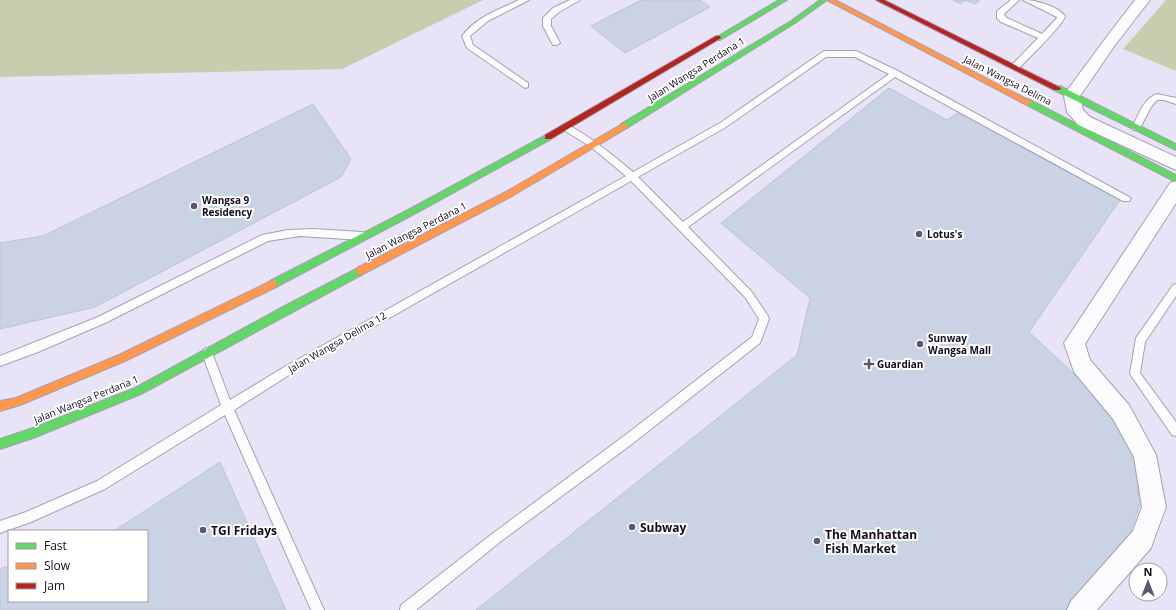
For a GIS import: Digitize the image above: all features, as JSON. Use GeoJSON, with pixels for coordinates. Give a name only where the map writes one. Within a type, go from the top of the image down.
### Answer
{"type":"FeatureCollection","features":[{"type":"Feature","properties":{"kind":"street","name":"Jalan Wangsa Perdana 1"},"geometry":{"type":"LineString","coordinates":[[0,406],[17,402],[122,358],[252,295],[413,211],[565,127],[775,3],[784,0]]}},
{"type":"Feature","properties":{"kind":"street","name":"Jalan Wangsa Perdana 1"},"geometry":{"type":"LineString","coordinates":[[0,444],[33,433],[138,391],[284,311],[509,194],[594,145],[793,22],[824,0]]}},
{"type":"Feature","properties":{"kind":"street","name":"Jalan Wangsa Delima"},"geometry":{"type":"LineString","coordinates":[[830,0],[1176,178]]}},
{"type":"Feature","properties":{"kind":"street","name":"Jalan Wangsa Delima"},"geometry":{"type":"LineString","coordinates":[[879,0],[1176,147]]}},
{"type":"Feature","properties":{"kind":"street"},"geometry":{"type":"LineString","coordinates":[[891,0],[916,19]]}},
{"type":"Feature","properties":{"kind":"street"},"geometry":{"type":"LineString","coordinates":[[1143,0],[1110,42],[1072,96],[1075,112],[1084,121],[1176,164]]}},
{"type":"Feature","properties":{"kind":"street"},"geometry":{"type":"LineString","coordinates":[[846,18],[889,31]]}},
{"type":"Feature","properties":{"kind":"street"},"geometry":{"type":"LineString","coordinates":[[793,22],[814,19]]}},
{"type":"Feature","properties":{"kind":"street"},"geometry":{"type":"LineString","coordinates":[[1080,610],[1142,539],[1154,507],[1145,455],[1121,412],[1081,365],[1074,343],[1176,188]]}},
{"type":"Feature","properties":{"kind":"street"},"geometry":{"type":"LineString","coordinates":[[0,451],[33,433]]}},
{"type":"Feature","properties":{"kind":"lane"},"geometry":{"type":"LineString","coordinates":[[525,0],[479,22],[466,36],[470,46],[525,85]]}},
{"type":"Feature","properties":{"kind":"lane"},"geometry":{"type":"LineString","coordinates":[[556,43],[547,26],[547,18],[556,10],[576,0]]}},
{"type":"Feature","properties":{"kind":"lane"},"geometry":{"type":"LineString","coordinates":[[1015,0],[1000,13],[1000,16],[1004,20],[1044,38]]}},
{"type":"Feature","properties":{"kind":"lane"},"geometry":{"type":"LineString","coordinates":[[1015,68],[1061,19],[1061,16],[1058,13],[1027,0]]}},
{"type":"Feature","properties":{"kind":"lane"},"geometry":{"type":"LineString","coordinates":[[1041,6],[1047,0]]}},
{"type":"Feature","properties":{"kind":"lane","name":"Jalan Wangsa Delima 12"},"geometry":{"type":"LineString","coordinates":[[0,527],[27,518],[101,485],[228,409],[297,365],[478,264],[631,175],[722,125],[824,54],[856,54],[895,73],[1126,199]]}},
{"type":"Feature","properties":{"kind":"lane"},"geometry":{"type":"LineString","coordinates":[[682,227],[895,73]]}},
{"type":"Feature","properties":{"kind":"lane"},"geometry":{"type":"LineString","coordinates":[[1136,128],[1151,99],[1162,97],[1176,101]]}},
{"type":"Feature","properties":{"kind":"lane"},"geometry":{"type":"LineString","coordinates":[[406,610],[496,538],[628,440],[756,340],[764,319],[748,294],[631,175],[594,145],[565,127]]}},
{"type":"Feature","properties":{"kind":"lane"},"geometry":{"type":"LineString","coordinates":[[0,362],[39,348],[91,324],[270,236],[288,233],[364,236]]}},
{"type":"Feature","properties":{"kind":"lane"},"geometry":{"type":"LineString","coordinates":[[1176,288],[1140,341],[1135,374],[1176,431]]}},
{"type":"Feature","properties":{"kind":"lane"},"geometry":{"type":"LineString","coordinates":[[207,353],[228,409],[318,610]]}},
{"type":"Feature","properties":{"kind":"green space"},"geometry":{"type":"Polygon","coordinates":[[[0,0],[483,0],[342,69],[0,77],[0,0]]]}},
{"type":"Feature","properties":{"kind":"green space"},"geometry":{"type":"Polygon","coordinates":[[[1166,0],[1176,0],[1176,71],[1123,49],[1166,0]]]}},
{"type":"Feature","properties":{"kind":"building"},"geometry":{"type":"Polygon","coordinates":[[[641,0],[700,0],[710,7],[625,53],[591,26],[641,0]]]}},
{"type":"Feature","properties":{"kind":"building"},"geometry":{"type":"Polygon","coordinates":[[[953,0],[965,0],[961,4],[953,0]]]}},
{"type":"Feature","properties":{"kind":"building"},"geometry":{"type":"Polygon","coordinates":[[[965,0],[980,0],[975,4],[965,0]]]}},
{"type":"Feature","properties":{"kind":"building","name":"Sunway Wangsa Mall"},"geometry":{"type":"Polygon","coordinates":[[[889,88],[947,120],[958,113],[1120,200],[1029,332],[1104,402],[1134,456],[1140,504],[1124,551],[1072,610],[476,610],[797,355],[810,298],[721,223],[889,88]]]}},
{"type":"Feature","properties":{"kind":"building","name":"Wangsa 9 Residency"},"geometry":{"type":"Polygon","coordinates":[[[313,104],[351,159],[341,177],[95,307],[0,329],[0,243],[43,236],[313,104]]]}},
{"type":"Feature","properties":{"kind":"building"},"geometry":{"type":"Polygon","coordinates":[[[220,462],[286,610],[0,610],[0,569],[8,566],[8,602],[148,602],[148,530],[116,530],[220,462]]]}},
{"type":"Feature","properties":{"kind":"traffic: fast"},"geometry":{"type":"LineString","coordinates":[[718,38],[784,0]]}},
{"type":"Feature","properties":{"kind":"traffic: fast"},"geometry":{"type":"LineString","coordinates":[[624,126],[793,22],[824,0]]}},
{"type":"Feature","properties":{"kind":"traffic: fast"},"geometry":{"type":"LineString","coordinates":[[1057,88],[1176,147]]}},
{"type":"Feature","properties":{"kind":"traffic: fast"},"geometry":{"type":"LineString","coordinates":[[1028,102],[1176,179]]}},
{"type":"Feature","properties":{"kind":"traffic: fast"},"geometry":{"type":"LineString","coordinates":[[273,284],[413,211],[548,137]]}},
{"type":"Feature","properties":{"kind":"traffic: fast"},"geometry":{"type":"LineString","coordinates":[[0,444],[33,433],[138,391],[360,271]]}},
{"type":"Feature","properties":{"kind":"traffic: slow"},"geometry":{"type":"LineString","coordinates":[[830,0],[1028,102]]}},
{"type":"Feature","properties":{"kind":"traffic: slow"},"geometry":{"type":"LineString","coordinates":[[360,271],[509,194],[624,126]]}},
{"type":"Feature","properties":{"kind":"traffic: slow"},"geometry":{"type":"LineString","coordinates":[[0,406],[17,402],[122,358],[273,284]]}},
{"type":"Feature","properties":{"kind":"traffic: jam"},"geometry":{"type":"LineString","coordinates":[[879,0],[1057,88]]}},
{"type":"Feature","properties":{"kind":"traffic: jam"},"geometry":{"type":"LineString","coordinates":[[548,137],[718,38]]}},
{"type":"Feature","properties":{"kind":"place","name":"Wangsa 9 Residency"},"geometry":{"type":"Point","coordinates":[194,206]}},
{"type":"Feature","properties":{"kind":"place","name":"Lotus's"},"geometry":{"type":"Point","coordinates":[919,234]}},
{"type":"Feature","properties":{"kind":"place","name":"Sunway Wangsa Mall"},"geometry":{"type":"Point","coordinates":[920,344]}},
{"type":"Feature","properties":{"kind":"place","name":"Guardian"},"geometry":{"type":"Point","coordinates":[869,364]}},
{"type":"Feature","properties":{"kind":"place","name":"Subway"},"geometry":{"type":"Point","coordinates":[632,527]}},
{"type":"Feature","properties":{"kind":"place","name":"TGI Fridays"},"geometry":{"type":"Point","coordinates":[203,530]}},
{"type":"Feature","properties":{"kind":"place","name":"The Manhattan Fish Market"},"geometry":{"type":"Point","coordinates":[817,541]}}]}
